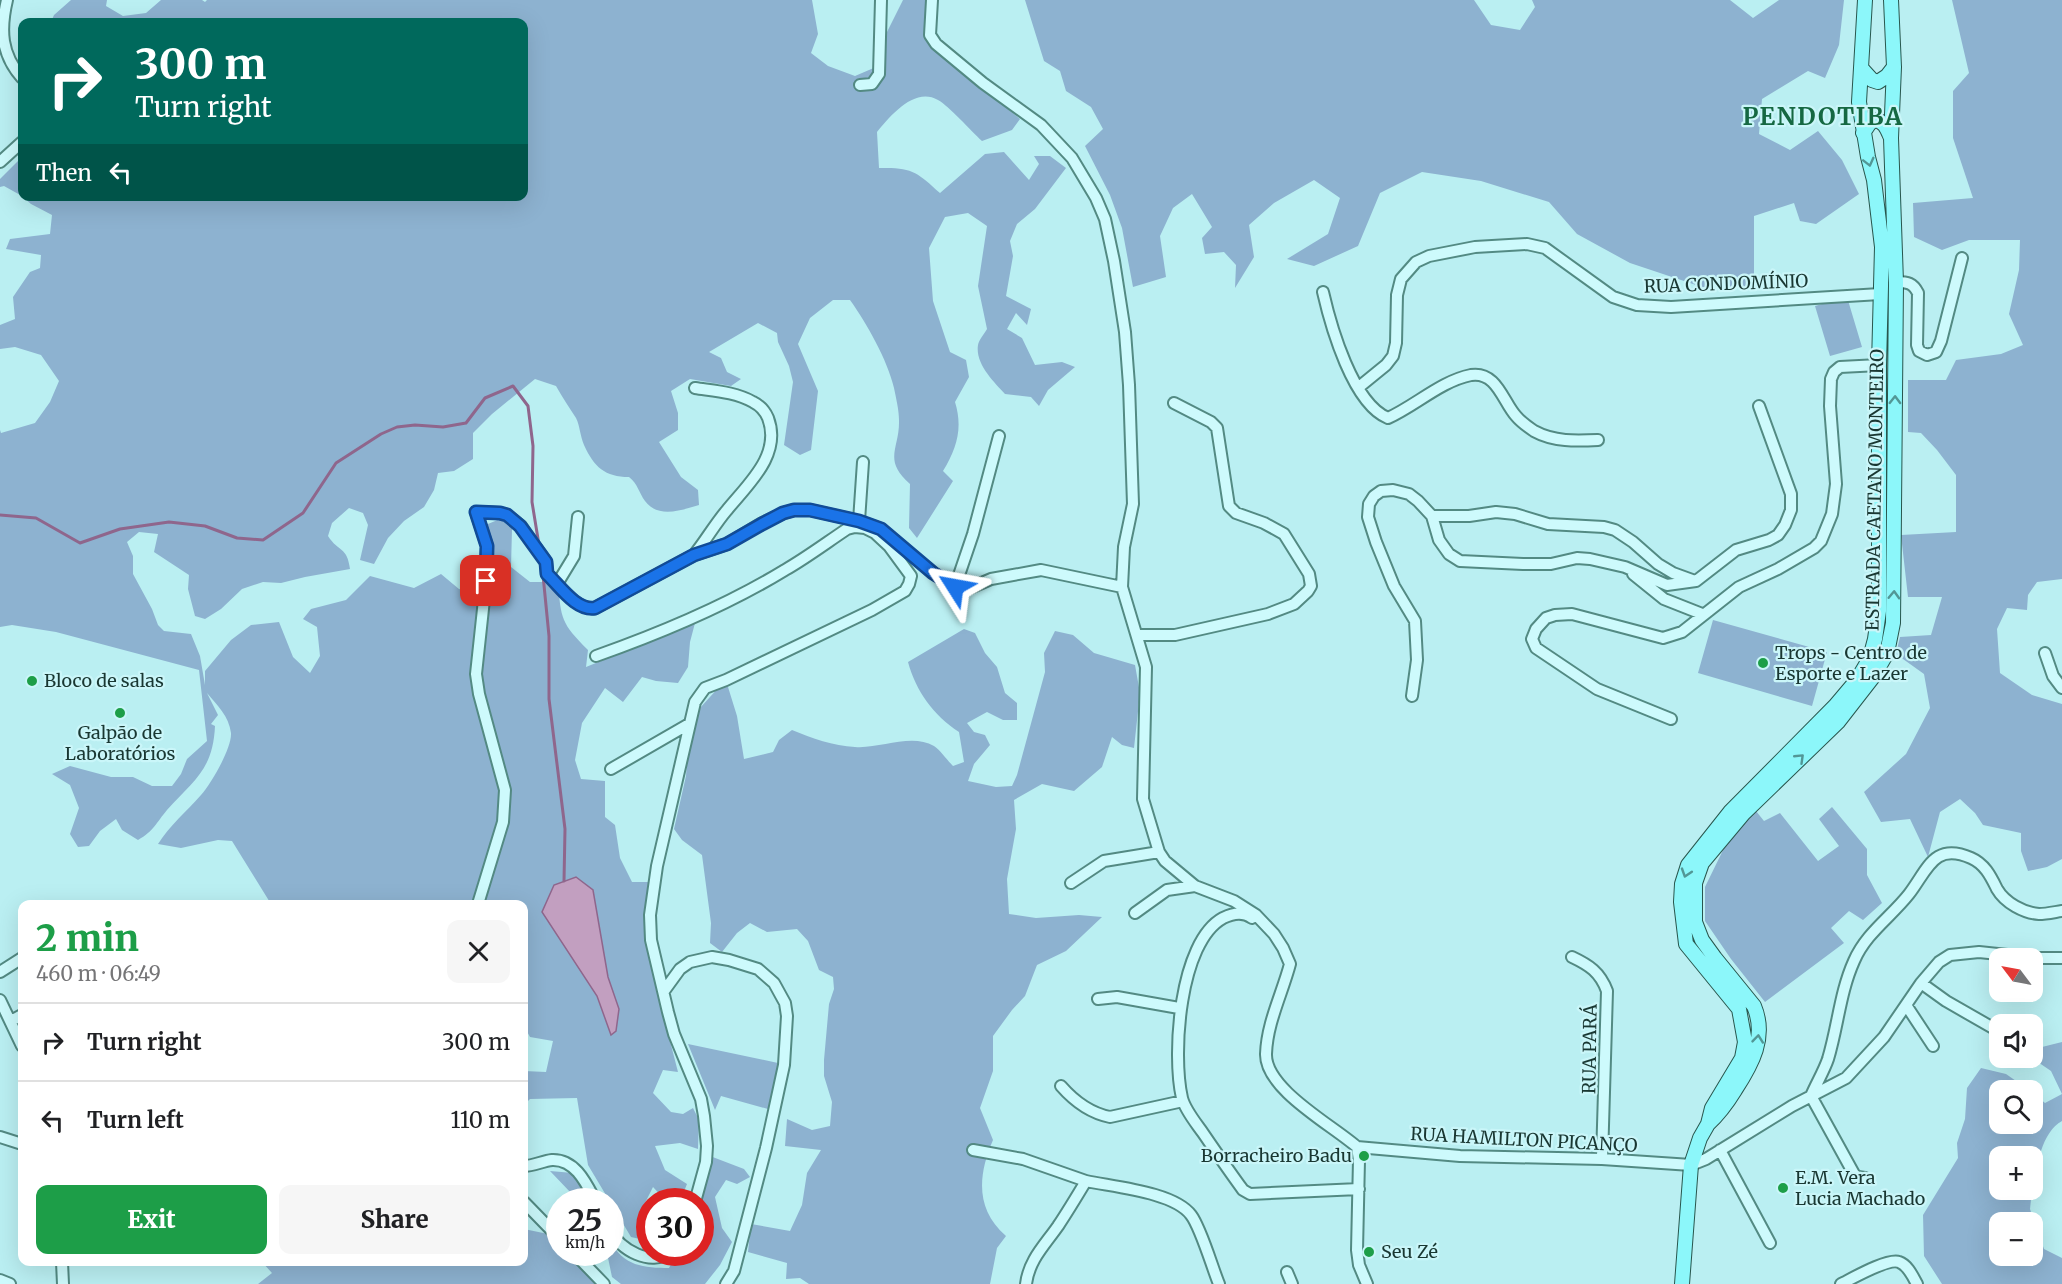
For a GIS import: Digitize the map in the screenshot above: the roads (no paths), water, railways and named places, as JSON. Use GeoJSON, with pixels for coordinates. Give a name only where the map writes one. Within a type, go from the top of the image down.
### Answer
{"type":"FeatureCollection","features":[{"type":"Feature","properties":{"kind":"main road","name":"ESTRADA CAETANO MONTEIRO"},"geometry":{"type":"LineString","coordinates":[[1682,1284],[1690,1165],[1708,1124],[1712,1108],[1742,1058],[1745,1042],[1739,1008],[1686,944],[1681,902],[1682,884],[1688,865],[1730,812],[1835,706],[1857,680],[1870,658],[1879,611],[1881,230],[1859,102],[1865,0]]}},
{"type":"Feature","properties":{"kind":"main road","name":"ESTRADA CAETANO MONTEIRO"},"geometry":{"type":"LineString","coordinates":[[1708,1124],[1720,1113],[1747,1071],[1755,1055],[1759,1036],[1758,1015],[1754,1006],[1714,958],[1702,940],[1695,922],[1695,883],[1702,863],[1743,814],[1838,722],[1873,677],[1887,653],[1893,623],[1896,282],[1891,138],[1894,67],[1891,0]]}},
{"type":"Feature","properties":{"kind":"main road"},"geometry":{"type":"LineString","coordinates":[[1862,69],[1872,80],[1878,82],[1894,67]]}},
{"type":"Feature","properties":{"kind":"main road"},"geometry":{"type":"LineString","coordinates":[[1863,133],[1874,120],[1881,121],[1891,138]]}},
{"type":"Feature","properties":{"kind":"street"},"geometry":{"type":"LineString","coordinates":[[7,0],[2,13],[3,49],[18,72]]}},
{"type":"Feature","properties":{"kind":"street"},"geometry":{"type":"LineString","coordinates":[[860,85],[872,84],[879,74],[881,0]]}},
{"type":"Feature","properties":{"kind":"street"},"geometry":{"type":"LineString","coordinates":[[932,0],[930,35],[936,44],[983,83],[1041,124],[1072,158],[1096,198],[1105,219],[1125,332],[1133,504],[1124,547],[1122,587],[1146,667],[1143,799],[1159,852],[1165,861],[1195,886],[1234,901],[1256,915],[1284,948],[1290,964],[1275,1008],[1268,1039],[1266,1056],[1269,1069],[1279,1084],[1292,1096],[1357,1148],[1359,1189],[1357,1250],[1359,1265],[1367,1284]]}},
{"type":"Feature","properties":{"kind":"street"},"geometry":{"type":"LineString","coordinates":[[0,162],[18,146]]}},
{"type":"Feature","properties":{"kind":"street","name":"RUA CONDOMÍNIO"},"geometry":{"type":"LineString","coordinates":[[1359,387],[1386,365],[1393,356],[1396,343],[1397,295],[1401,279],[1416,262],[1429,256],[1475,247],[1527,244],[1545,248],[1612,297],[1637,305],[1671,307],[1880,294]]}},
{"type":"Feature","properties":{"kind":"street"},"geometry":{"type":"LineString","coordinates":[[1896,282],[1909,282],[1915,286],[1918,293],[1917,345],[1919,351],[1927,355],[1936,352],[1941,341],[1962,258]]}},
{"type":"Feature","properties":{"kind":"street"},"geometry":{"type":"LineString","coordinates":[[1323,292],[1345,362],[1373,408],[1388,418],[1452,382],[1471,375],[1480,375],[1490,380],[1499,389],[1515,416],[1533,430],[1551,439],[1598,440]]}},
{"type":"Feature","properties":{"kind":"street"},"geometry":{"type":"LineString","coordinates":[[1671,719],[1597,689],[1536,648],[1532,639],[1536,629],[1546,618],[1572,614],[1663,638],[1682,632],[1739,587],[1814,548],[1821,541],[1832,514],[1836,484],[1830,406],[1831,379],[1840,367],[1879,364]]}},
{"type":"Feature","properties":{"kind":"street"},"geometry":{"type":"LineString","coordinates":[[694,555],[726,511],[754,479],[764,464],[772,441],[772,428],[765,410],[755,402],[736,394],[695,388]]}},
{"type":"Feature","properties":{"kind":"street"},"geometry":{"type":"LineString","coordinates":[[1137,635],[1175,635],[1268,614],[1294,604],[1311,586],[1309,574],[1284,534],[1264,523],[1236,513],[1228,506],[1217,428],[1211,422],[1174,403]]}},
{"type":"Feature","properties":{"kind":"street"},"geometry":{"type":"LineString","coordinates":[[1412,696],[1417,660],[1415,621],[1394,586],[1376,542],[1368,517],[1369,504],[1374,496],[1381,491],[1393,490],[1409,494],[1432,516],[1439,540],[1449,554],[1460,561],[1551,564],[1577,558],[1625,567],[1667,585],[1696,581],[1736,550],[1778,535],[1791,510],[1791,494],[1759,406]]}},
{"type":"Feature","properties":{"kind":"street"},"geometry":{"type":"LineString","coordinates":[[955,587],[973,534],[999,436]]}},
{"type":"Feature","properties":{"kind":"street"},"geometry":{"type":"LineString","coordinates":[[859,521],[863,462]]}},
{"type":"Feature","properties":{"kind":"street"},"geometry":{"type":"LineString","coordinates":[[479,900],[503,822],[505,790],[479,694],[476,674],[486,581],[487,546],[476,512],[507,515],[520,526],[546,562],[547,574],[578,605],[588,609],[595,608],[694,555],[727,544],[783,513],[794,510],[810,510],[859,521],[881,529],[933,573],[955,587],[970,588],[991,579],[1041,570],[1122,587]]}},
{"type":"Feature","properties":{"kind":"street"},"geometry":{"type":"LineString","coordinates":[[1432,516],[1469,516],[1496,512],[1515,514],[1548,524],[1604,527],[1615,530],[1633,542],[1673,573],[1696,581]]}},
{"type":"Feature","properties":{"kind":"street"},"geometry":{"type":"LineString","coordinates":[[557,584],[574,556],[578,518]]}},
{"type":"Feature","properties":{"kind":"street"},"geometry":{"type":"LineString","coordinates":[[596,656],[654,636],[714,607],[785,571],[847,529],[865,528],[875,533],[906,567],[911,576],[905,591],[872,610],[705,688],[695,702],[657,867],[650,915],[651,940],[656,968],[674,1034],[701,1099],[707,1146],[706,1162],[699,1188]]}},
{"type":"Feature","properties":{"kind":"street"},"geometry":{"type":"LineString","coordinates":[[1625,567],[1664,599],[1702,614]]}},
{"type":"Feature","properties":{"kind":"street"},"geometry":{"type":"LineString","coordinates":[[2045,653],[2053,676],[2062,687]]}},
{"type":"Feature","properties":{"kind":"street"},"geometry":{"type":"LineString","coordinates":[[611,769],[689,724]]}},
{"type":"Feature","properties":{"kind":"street"},"geometry":{"type":"LineString","coordinates":[[1071,883],[1104,861],[1159,852]]}},
{"type":"Feature","properties":{"kind":"street"},"geometry":{"type":"LineString","coordinates":[[1810,1096],[1828,1060],[1841,1003],[1854,962],[1873,932],[1904,900],[1933,859],[1941,854],[1957,854],[1972,858],[1983,866],[2007,901],[2019,908],[2038,914],[2062,911]]}},
{"type":"Feature","properties":{"kind":"street"},"geometry":{"type":"LineString","coordinates":[[1135,913],[1167,890],[1195,886]]}},
{"type":"Feature","properties":{"kind":"street"},"geometry":{"type":"LineString","coordinates":[[1284,948],[1250,916],[1232,913],[1217,921],[1205,936],[1189,967],[1179,1008],[1179,1081],[1183,1101],[1243,1190],[1250,1194],[1359,1189]]}},
{"type":"Feature","properties":{"kind":"street"},"geometry":{"type":"LineString","coordinates":[[1690,1165],[1720,1150],[1810,1096],[1846,1078],[1884,1037],[1921,983],[1939,962],[1950,955],[1979,952],[2036,958],[2062,958]]}},
{"type":"Feature","properties":{"kind":"street"},"geometry":{"type":"LineString","coordinates":[[664,991],[680,969],[690,962],[712,957],[759,969],[774,983],[785,1003],[787,1016],[784,1065],[766,1148],[734,1272],[726,1284]]}},
{"type":"Feature","properties":{"kind":"street","name":"RUA PARÁ"},"geometry":{"type":"LineString","coordinates":[[1572,957],[1585,963],[1602,977],[1607,991],[1602,1159]]}},
{"type":"Feature","properties":{"kind":"street"},"geometry":{"type":"LineString","coordinates":[[0,972],[18,961]]}},
{"type":"Feature","properties":{"kind":"street"},"geometry":{"type":"LineString","coordinates":[[1921,983],[1946,1001],[1989,1026]]}},
{"type":"Feature","properties":{"kind":"street"},"geometry":{"type":"LineString","coordinates":[[1098,999],[1117,997],[1179,1008]]}},
{"type":"Feature","properties":{"kind":"street"},"geometry":{"type":"LineString","coordinates":[[0,1000],[18,1037]]}},
{"type":"Feature","properties":{"kind":"street"},"geometry":{"type":"LineString","coordinates":[[1906,1005],[1933,1046]]}},
{"type":"Feature","properties":{"kind":"street"},"geometry":{"type":"LineString","coordinates":[[11,1021],[18,1017]]}},
{"type":"Feature","properties":{"kind":"street"},"geometry":{"type":"LineString","coordinates":[[1061,1086],[1085,1108],[1098,1115],[1110,1117],[1183,1101]]}},
{"type":"Feature","properties":{"kind":"street"},"geometry":{"type":"LineString","coordinates":[[1810,1096],[1854,1174],[1865,1178]]}},
{"type":"Feature","properties":{"kind":"street"},"geometry":{"type":"LineString","coordinates":[[0,1137],[18,1143]]}},
{"type":"Feature","properties":{"kind":"street","name":"RUA HAMILTON PICANÇO"},"geometry":{"type":"LineString","coordinates":[[1357,1148],[1460,1156],[1602,1159],[1690,1165]]}},
{"type":"Feature","properties":{"kind":"street"},"geometry":{"type":"LineString","coordinates":[[973,1150],[1023,1159],[1086,1181],[1168,1198],[1182,1205],[1192,1216],[1219,1284]]}},
{"type":"Feature","properties":{"kind":"street"},"geometry":{"type":"LineString","coordinates":[[1720,1150],[1770,1243]]}},
{"type":"Feature","properties":{"kind":"street"},"geometry":{"type":"LineString","coordinates":[[528,1165],[553,1160],[563,1162],[575,1169],[588,1188]]}},
{"type":"Feature","properties":{"kind":"street"},"geometry":{"type":"LineString","coordinates":[[1026,1284],[1028,1270],[1035,1256],[1057,1227],[1086,1181]]}},
{"type":"Feature","properties":{"kind":"street"},"geometry":{"type":"LineString","coordinates":[[528,1206],[546,1225]]}},
{"type":"Feature","properties":{"kind":"street"},"geometry":{"type":"LineString","coordinates":[[1842,1284],[1887,1262],[1897,1261],[1905,1266],[1917,1284]]}},
{"type":"Feature","properties":{"kind":"street"},"geometry":{"type":"LineString","coordinates":[[62,1266],[63,1284]]}},
{"type":"Feature","properties":{"kind":"street"},"geometry":{"type":"LineString","coordinates":[[587,1266],[604,1284]]}},
{"type":"Feature","properties":{"kind":"street"},"geometry":{"type":"LineString","coordinates":[[1287,1272],[1292,1284]]}},
{"type":"Feature","properties":{"kind":"street"},"geometry":{"type":"LineString","coordinates":[[0,1280],[10,1284]]}},
{"type":"Feature","properties":{"kind":"waterway"},"geometry":{"type":"LineString","coordinates":[[0,515],[36,518],[80,543],[120,529],[169,522],[205,526],[237,538],[263,540],[303,513],[336,463],[381,434],[397,427],[415,425],[443,427],[466,423],[485,398],[513,386],[528,406],[533,446],[532,502],[539,545]]}},
{"type":"Feature","properties":{"kind":"waterway"},"geometry":{"type":"LineString","coordinates":[[543,575],[549,636],[549,699],[565,829],[564,881]]}},
{"type":"Feature","properties":{"kind":"place","name":"Trops - Centro de Esporte e Lazer"},"geometry":{"type":"Point","coordinates":[1763,663]}},
{"type":"Feature","properties":{"kind":"place","name":"Bloco de salas"},"geometry":{"type":"Point","coordinates":[32,681]}},
{"type":"Feature","properties":{"kind":"place","name":"Galpão de Laboratórios"},"geometry":{"type":"Point","coordinates":[120,713]}},
{"type":"Feature","properties":{"kind":"place","name":"Borracheiro Badu"},"geometry":{"type":"Point","coordinates":[1364,1156]}},
{"type":"Feature","properties":{"kind":"place","name":"E.M. Vera Lucia Machado"},"geometry":{"type":"Point","coordinates":[1783,1188]}},
{"type":"Feature","properties":{"kind":"place","name":"Seu Zé"},"geometry":{"type":"Point","coordinates":[1369,1252]}},
{"type":"Feature","properties":{"kind":"district","name":"PENDOTIBA"},"geometry":{"type":"Point","coordinates":[1823,117]}}]}
